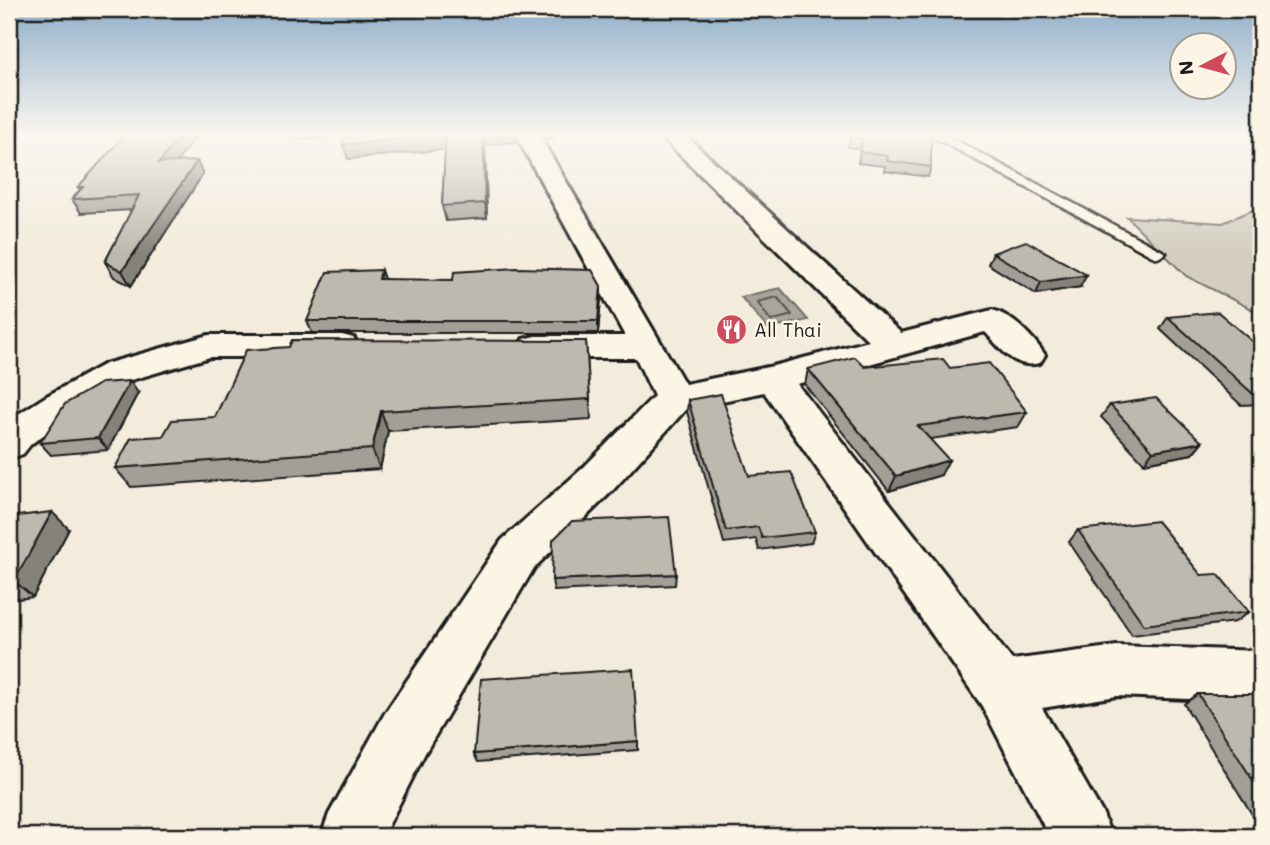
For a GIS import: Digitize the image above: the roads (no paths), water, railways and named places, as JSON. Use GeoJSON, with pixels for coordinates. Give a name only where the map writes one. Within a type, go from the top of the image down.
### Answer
{"type":"FeatureCollection","features":[{"type":"Feature","properties":{"kind":"street"},"geometry":{"type":"LineString","coordinates":[[550,174],[648,347],[674,399]]}},
{"type":"Feature","properties":{"kind":"street"},"geometry":{"type":"LineString","coordinates":[[713,174],[894,346]]}},
{"type":"Feature","properties":{"kind":"street"},"geometry":{"type":"LineString","coordinates":[[351,836],[405,733],[519,554],[598,478],[674,399],[773,378],[992,320],[1028,355]]}},
{"type":"Feature","properties":{"kind":"street"},"geometry":{"type":"LineString","coordinates":[[9,444],[17,434],[58,406],[118,372],[209,346],[373,346]]}},
{"type":"Feature","properties":{"kind":"street"},"geometry":{"type":"LineString","coordinates":[[497,347],[648,347]]}},
{"type":"Feature","properties":{"kind":"street"},"geometry":{"type":"LineString","coordinates":[[773,378],[1001,688],[1081,836]]}},
{"type":"Feature","properties":{"kind":"street"},"geometry":{"type":"LineString","coordinates":[[1001,688],[1117,670],[1261,677]]}},
{"type":"Feature","properties":{"kind":"lane"},"geometry":{"type":"LineString","coordinates":[[1010,174],[1158,253]]}},
{"type":"Feature","properties":{"kind":"water"},"geometry":{"type":"Polygon","coordinates":[[[780,288],[808,320],[768,329],[741,297],[780,288]]]}},
{"type":"Feature","properties":{"kind":"place","name":"All Thai"},"geometry":{"type":"Point","coordinates":[731,330]}}]}
